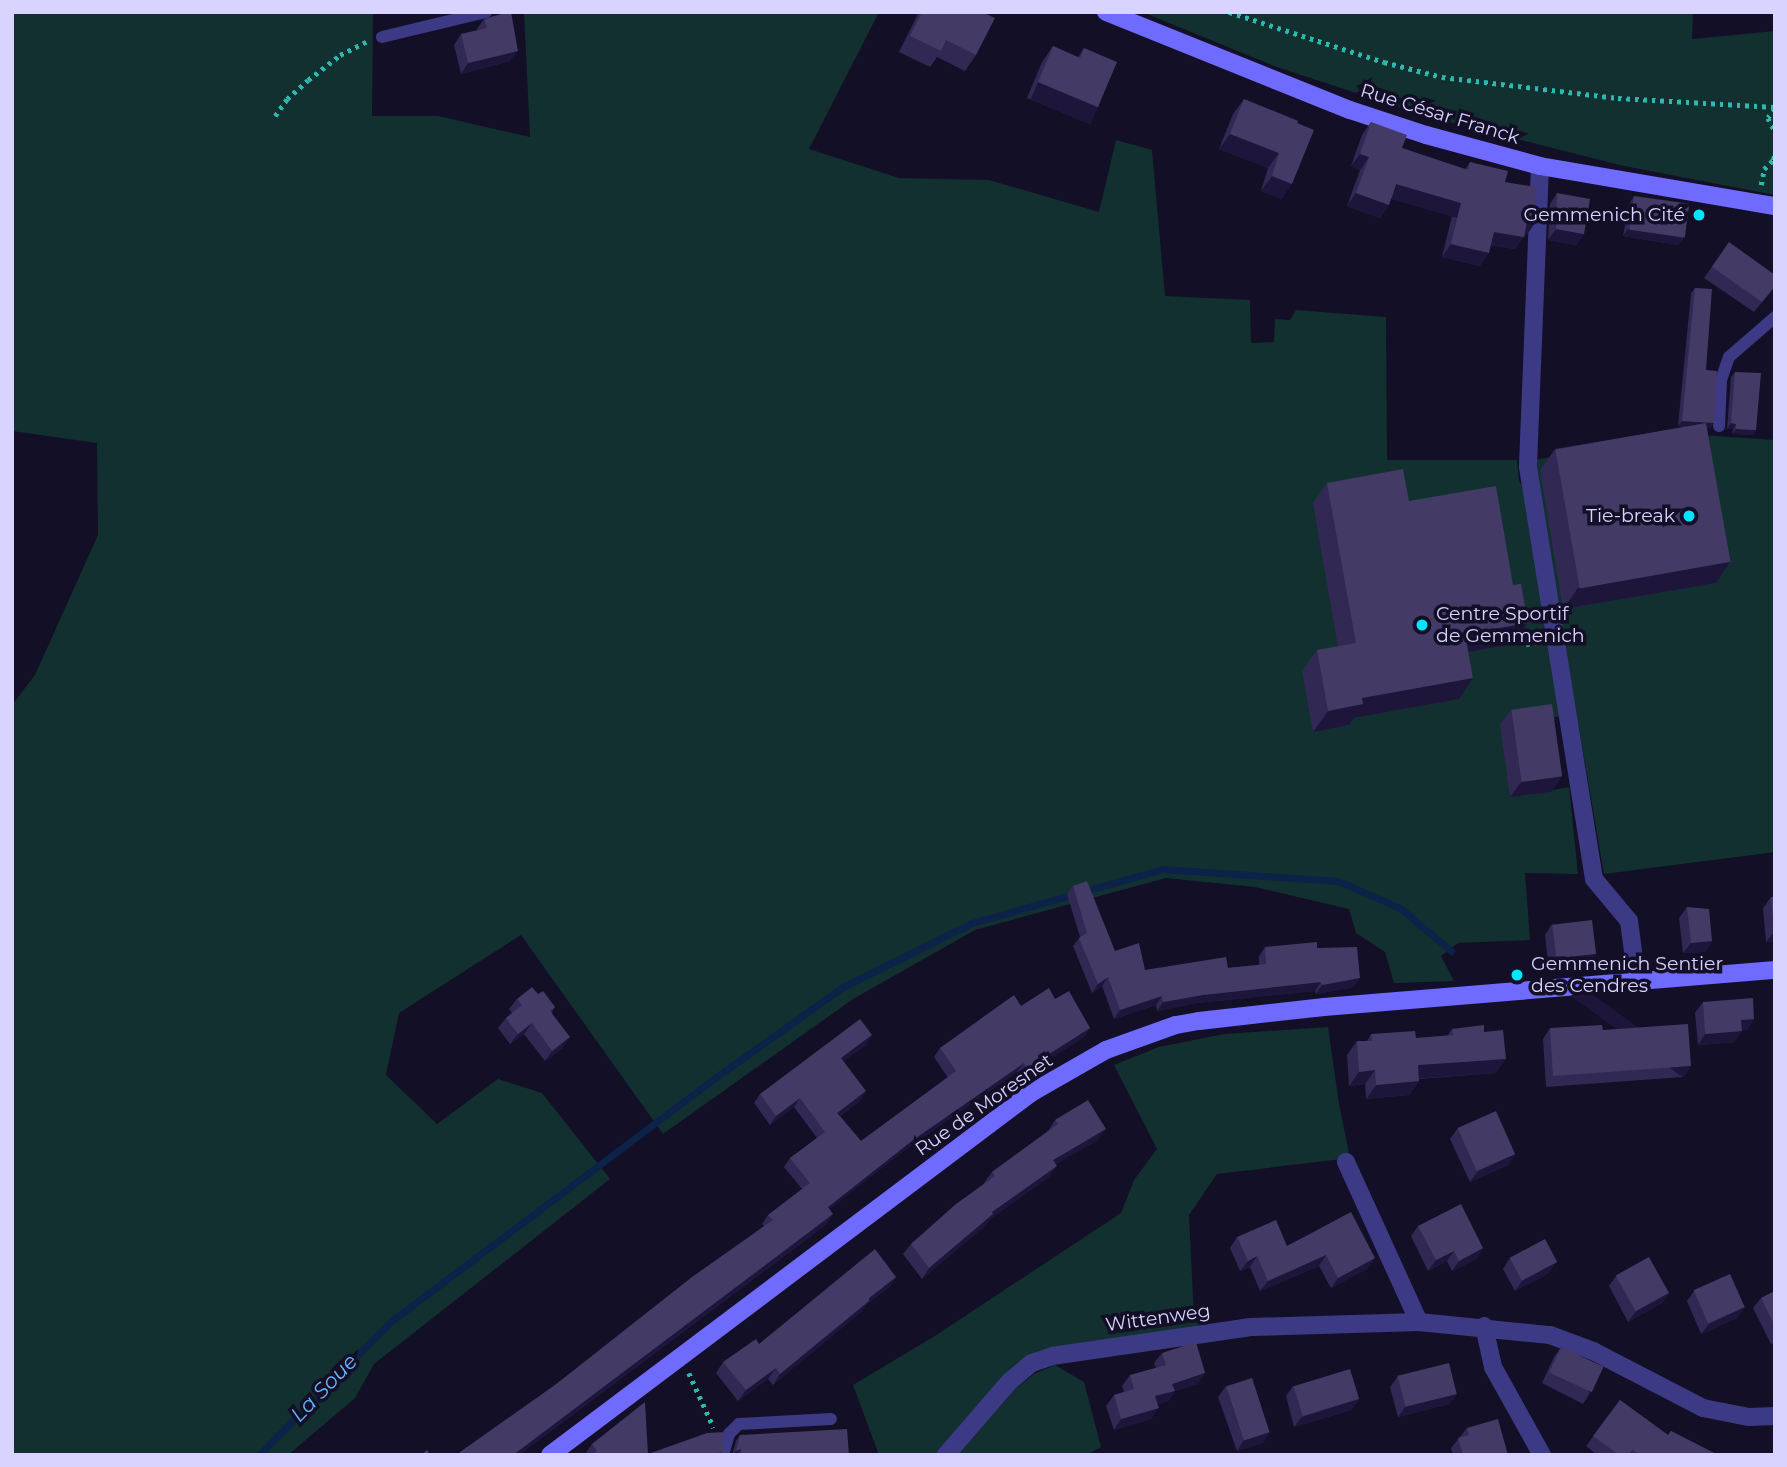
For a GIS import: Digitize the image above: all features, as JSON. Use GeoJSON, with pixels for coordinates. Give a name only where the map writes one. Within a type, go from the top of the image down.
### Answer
{"type":"FeatureCollection","features":[{"type":"Feature","properties":{"kind":"street","name":"Rue César Franck"},"geometry":{"type":"LineString","coordinates":[[1107,12],[1350,110],[1426,135],[1540,166],[1775,206]]}},
{"type":"Feature","properties":{"kind":"street"},"geometry":{"type":"LineString","coordinates":[[1540,166],[1528,467],[1594,879],[1629,921],[1637,982]]}},
{"type":"Feature","properties":{"kind":"street","name":"Rue de Moresnet"},"geometry":{"type":"LineString","coordinates":[[550,1455],[1031,1093],[1106,1050],[1177,1025],[1199,1021],[1324,1007],[1775,970]]}},
{"type":"Feature","properties":{"kind":"street"},"geometry":{"type":"LineString","coordinates":[[1346,1162],[1419,1322]]}},
{"type":"Feature","properties":{"kind":"street","name":"Wittenweg"},"geometry":{"type":"LineString","coordinates":[[946,1455],[1009,1382],[1032,1363],[1052,1356],[1112,1346],[1251,1327],[1419,1322],[1484,1326],[1550,1335],[1572,1343],[1703,1408],[1749,1417],[1775,1416]]}},
{"type":"Feature","properties":{"kind":"street"},"geometry":{"type":"LineString","coordinates":[[1484,1326],[1493,1367],[1542,1455]]}},
{"type":"Feature","properties":{"kind":"lane"},"geometry":{"type":"LineString","coordinates":[[382,37],[486,12]]}},
{"type":"Feature","properties":{"kind":"lane"},"geometry":{"type":"LineString","coordinates":[[1718,426],[1721,380],[1729,357],[1775,317]]}},
{"type":"Feature","properties":{"kind":"lane"},"geometry":{"type":"LineString","coordinates":[[723,1452],[729,1434],[739,1424],[831,1419]]}},
{"type":"Feature","properties":{"kind":"path"},"geometry":{"type":"LineString","coordinates":[[1229,12],[1384,62],[1442,77],[1618,98],[1775,108]]}},
{"type":"Feature","properties":{"kind":"path"},"geometry":{"type":"LineString","coordinates":[[275,116],[286,99],[340,55],[359,44],[382,37]]}},
{"type":"Feature","properties":{"kind":"path"},"geometry":{"type":"LineString","coordinates":[[1775,108],[1768,118],[1775,131]]}},
{"type":"Feature","properties":{"kind":"path"},"geometry":{"type":"LineString","coordinates":[[1756,203],[1764,169],[1775,153]]}},
{"type":"Feature","properties":{"kind":"path"},"geometry":{"type":"LineString","coordinates":[[681,1356],[723,1452]]}},
{"type":"Feature","properties":{"kind":"green space"},"geometry":{"type":"Polygon","coordinates":[[[12,12],[373,12],[372,116],[438,116],[530,137],[524,12],[879,12],[809,149],[899,178],[989,180],[1099,212],[1116,140],[1152,150],[1165,296],[1250,300],[1251,343],[1274,342],[1275,319],[1290,320],[1296,310],[1386,317],[1387,460],[1517,460],[1519,481],[1526,491],[1561,716],[1541,720],[1510,797],[1569,787],[1578,874],[1525,873],[1530,940],[1458,943],[1441,956],[1454,981],[1394,983],[1385,952],[1356,933],[1349,909],[1255,887],[1166,878],[975,930],[853,999],[663,1134],[521,935],[399,1013],[386,1075],[437,1124],[498,1079],[542,1093],[610,1179],[374,1364],[355,1398],[288,1455],[12,1455],[12,705],[35,675],[98,535],[97,443],[12,431],[12,12]]]}},
{"type":"Feature","properties":{"kind":"green space"},"geometry":{"type":"Polygon","coordinates":[[[1142,12],[1693,12],[1692,39],[1775,31],[1775,195],[1624,166],[1429,117],[1277,67],[1142,12]]]}},
{"type":"Feature","properties":{"kind":"green space"},"geometry":{"type":"Polygon","coordinates":[[[1701,435],[1775,440],[1775,852],[1604,874],[1533,460],[1701,435]]]}},
{"type":"Feature","properties":{"kind":"green space"},"geometry":{"type":"Polygon","coordinates":[[[1328,1027],[1350,1158],[1217,1174],[1189,1215],[1194,1319],[1200,1325],[1066,1348],[1022,1364],[942,1455],[879,1455],[853,1385],[938,1334],[1121,1213],[1134,1180],[1157,1149],[1114,1065],[1159,1047],[1224,1034],[1328,1027]]]}},
{"type":"Feature","properties":{"kind":"green space"},"geometry":{"type":"Polygon","coordinates":[[[1055,1365],[1084,1382],[1101,1447],[1087,1455],[958,1455],[1014,1390],[1034,1374],[1055,1365]]]}},
{"type":"Feature","properties":{"kind":"building"},"geometry":{"type":"Polygon","coordinates":[[[511,12],[518,51],[468,63],[461,34],[487,28],[484,19],[511,12]]]}},
{"type":"Feature","properties":{"kind":"building"},"geometry":{"type":"Polygon","coordinates":[[[922,12],[982,12],[995,18],[976,55],[946,40],[941,51],[910,36],[922,12]]]}},
{"type":"Feature","properties":{"kind":"building"},"geometry":{"type":"Polygon","coordinates":[[[1053,46],[1080,58],[1084,48],[1117,62],[1098,107],[1038,82],[1053,46]]]}},
{"type":"Feature","properties":{"kind":"building"},"geometry":{"type":"Polygon","coordinates":[[[1244,99],[1314,130],[1292,184],[1272,176],[1279,153],[1230,134],[1244,99]]]}},
{"type":"Feature","properties":{"kind":"building"},"geometry":{"type":"Polygon","coordinates":[[[1371,122],[1407,135],[1402,148],[1468,170],[1470,162],[1508,171],[1505,182],[1536,187],[1535,223],[1527,222],[1524,237],[1494,232],[1489,253],[1451,244],[1461,203],[1396,184],[1389,205],[1356,193],[1369,157],[1360,154],[1371,122]]]}},
{"type":"Feature","properties":{"kind":"building"},"geometry":{"type":"Polygon","coordinates":[[[1557,193],[1590,199],[1584,234],[1556,229],[1557,193]]]}},
{"type":"Feature","properties":{"kind":"building"},"geometry":{"type":"Polygon","coordinates":[[[1634,196],[1689,204],[1685,237],[1629,230],[1634,196]]]}},
{"type":"Feature","properties":{"kind":"building"},"geometry":{"type":"Polygon","coordinates":[[[1729,242],[1775,275],[1775,286],[1762,302],[1712,267],[1729,242]]]}},
{"type":"Feature","properties":{"kind":"building"},"geometry":{"type":"Polygon","coordinates":[[[1695,288],[1712,289],[1706,370],[1717,371],[1714,423],[1682,421],[1695,288]]]}},
{"type":"Feature","properties":{"kind":"building"},"geometry":{"type":"Polygon","coordinates":[[[1735,372],[1761,373],[1756,430],[1736,429],[1736,424],[1731,423],[1735,372]]]}},
{"type":"Feature","properties":{"kind":"building"},"geometry":{"type":"Polygon","coordinates":[[[1706,423],[1730,562],[1580,588],[1555,450],[1706,423]]]}},
{"type":"Feature","properties":{"kind":"building","name":"Centre Sportif de Gemmenich"},"geometry":{"type":"Polygon","coordinates":[[[1403,469],[1409,501],[1496,486],[1513,585],[1521,584],[1528,623],[1465,634],[1473,678],[1362,698],[1363,704],[1328,711],[1317,650],[1356,643],[1327,483],[1403,469]]]}},
{"type":"Feature","properties":{"kind":"building"},"geometry":{"type":"Polygon","coordinates":[[[1552,704],[1562,776],[1522,782],[1511,710],[1552,704]]]}},
{"type":"Feature","properties":{"kind":"building"},"geometry":{"type":"Polygon","coordinates":[[[1087,881],[1115,951],[1139,943],[1145,970],[1226,957],[1228,968],[1266,964],[1265,947],[1317,942],[1317,948],[1357,947],[1360,978],[1322,985],[1321,982],[1163,1002],[1162,996],[1120,1010],[1108,977],[1098,984],[1079,938],[1087,933],[1073,886],[1087,881]]]}},
{"type":"Feature","properties":{"kind":"building"},"geometry":{"type":"Polygon","coordinates":[[[1771,897],[1775,897],[1775,932],[1774,932],[1771,897]]]}},
{"type":"Feature","properties":{"kind":"building"},"geometry":{"type":"Polygon","coordinates":[[[1687,907],[1709,909],[1712,941],[1691,943],[1687,907]]]}},
{"type":"Feature","properties":{"kind":"building"},"geometry":{"type":"Polygon","coordinates":[[[1592,920],[1596,954],[1556,959],[1552,925],[1592,920]]]}},
{"type":"Feature","properties":{"kind":"building"},"geometry":{"type":"Polygon","coordinates":[[[532,987],[538,994],[543,991],[555,1007],[550,1011],[570,1037],[552,1051],[532,1023],[518,1034],[506,1018],[522,1005],[517,999],[532,987]]]}},
{"type":"Feature","properties":{"kind":"building"},"geometry":{"type":"Polygon","coordinates":[[[1049,988],[1055,999],[1069,991],[1090,1028],[1027,1068],[1024,1063],[913,1140],[828,1207],[833,1214],[513,1455],[456,1455],[555,1385],[692,1277],[773,1220],[768,1215],[810,1183],[790,1158],[825,1132],[800,1098],[776,1116],[760,1094],[860,1019],[872,1035],[841,1058],[866,1091],[837,1113],[861,1141],[956,1071],[940,1048],[1014,995],[1021,1006],[1049,988]]]}},
{"type":"Feature","properties":{"kind":"building"},"geometry":{"type":"Polygon","coordinates":[[[1753,998],[1754,1019],[1741,1020],[1742,1031],[1705,1034],[1703,1002],[1753,998]]]}},
{"type":"Feature","properties":{"kind":"building"},"geometry":{"type":"Polygon","coordinates":[[[1688,1024],[1691,1066],[1553,1076],[1550,1028],[1602,1025],[1603,1030],[1688,1024]]]}},
{"type":"Feature","properties":{"kind":"building"},"geometry":{"type":"Polygon","coordinates":[[[1484,1025],[1484,1032],[1503,1030],[1506,1059],[1418,1065],[1419,1081],[1376,1085],[1375,1070],[1359,1072],[1357,1041],[1372,1041],[1371,1034],[1415,1031],[1416,1038],[1453,1035],[1452,1029],[1484,1025]]]}},
{"type":"Feature","properties":{"kind":"building"},"geometry":{"type":"Polygon","coordinates":[[[1088,1100],[1106,1129],[1053,1160],[1057,1166],[992,1212],[993,1214],[929,1268],[911,1244],[956,1204],[995,1176],[992,1172],[1058,1124],[1055,1120],[1088,1100]]]}},
{"type":"Feature","properties":{"kind":"building"},"geometry":{"type":"Polygon","coordinates":[[[1496,1111],[1515,1154],[1477,1171],[1458,1128],[1496,1111]]]}},
{"type":"Feature","properties":{"kind":"building"},"geometry":{"type":"Polygon","coordinates":[[[1461,1204],[1483,1248],[1459,1261],[1454,1251],[1436,1260],[1418,1226],[1461,1204]]]}},
{"type":"Feature","properties":{"kind":"building"},"geometry":{"type":"Polygon","coordinates":[[[1351,1212],[1375,1258],[1338,1278],[1326,1255],[1268,1281],[1257,1256],[1248,1261],[1237,1237],[1276,1220],[1287,1246],[1351,1212]]]}},
{"type":"Feature","properties":{"kind":"building"},"geometry":{"type":"Polygon","coordinates":[[[1545,1239],[1557,1262],[1522,1281],[1510,1258],[1545,1239]]]}},
{"type":"Feature","properties":{"kind":"building"},"geometry":{"type":"Polygon","coordinates":[[[875,1249],[896,1277],[780,1374],[776,1368],[746,1390],[723,1362],[756,1339],[759,1344],[875,1249]]]}},
{"type":"Feature","properties":{"kind":"building"},"geometry":{"type":"Polygon","coordinates":[[[1649,1257],[1669,1293],[1636,1311],[1616,1275],[1649,1257]]]}},
{"type":"Feature","properties":{"kind":"building"},"geometry":{"type":"Polygon","coordinates":[[[1730,1274],[1745,1307],[1708,1323],[1693,1290],[1730,1274]]]}},
{"type":"Feature","properties":{"kind":"building"},"geometry":{"type":"Polygon","coordinates":[[[1775,1291],[1775,1326],[1761,1298],[1775,1291]]]}},
{"type":"Feature","properties":{"kind":"building"},"geometry":{"type":"Polygon","coordinates":[[[1196,1342],[1205,1373],[1172,1384],[1175,1391],[1155,1396],[1159,1408],[1121,1419],[1114,1395],[1134,1389],[1130,1375],[1166,1365],[1162,1353],[1196,1342]]]}},
{"type":"Feature","properties":{"kind":"building"},"geometry":{"type":"Polygon","coordinates":[[[1561,1347],[1604,1367],[1592,1392],[1549,1372],[1561,1347]]]}},
{"type":"Feature","properties":{"kind":"building"},"geometry":{"type":"Polygon","coordinates":[[[1449,1363],[1457,1394],[1405,1407],[1398,1376],[1449,1363]]]}},
{"type":"Feature","properties":{"kind":"building"},"geometry":{"type":"Polygon","coordinates":[[[1350,1369],[1359,1399],[1303,1416],[1294,1386],[1350,1369]]]}},
{"type":"Feature","properties":{"kind":"building"},"geometry":{"type":"Polygon","coordinates":[[[1252,1378],[1270,1432],[1244,1441],[1226,1386],[1252,1378]]]}},
{"type":"Feature","properties":{"kind":"building"},"geometry":{"type":"Polygon","coordinates":[[[1620,1400],[1668,1435],[1671,1431],[1718,1455],[1642,1455],[1632,1450],[1628,1455],[1619,1455],[1593,1436],[1620,1400]]]}},
{"type":"Feature","properties":{"kind":"building"},"geometry":{"type":"Polygon","coordinates":[[[645,1402],[648,1454],[707,1433],[725,1432],[722,1443],[724,1451],[712,1455],[592,1455],[597,1451],[592,1444],[645,1402]]]}},
{"type":"Feature","properties":{"kind":"building"},"geometry":{"type":"Polygon","coordinates":[[[1498,1419],[1508,1455],[1463,1455],[1458,1438],[1469,1435],[1467,1428],[1498,1419]]]}},
{"type":"Feature","properties":{"kind":"building"},"geometry":{"type":"Polygon","coordinates":[[[847,1429],[849,1455],[742,1455],[741,1449],[736,1451],[740,1435],[847,1429]]]}},
{"type":"Feature","properties":{"kind":"waterway","name":"La Soue"},"geometry":{"type":"LineString","coordinates":[[259,1455],[390,1322],[726,1070],[843,987],[972,923],[1163,869],[1338,881],[1400,908],[1451,951]]}},
{"type":"Feature","properties":{"kind":"place","name":"Gemmenich Cité"},"geometry":{"type":"Point","coordinates":[1699,215]}},
{"type":"Feature","properties":{"kind":"place","name":"Tie-break"},"geometry":{"type":"Point","coordinates":[1689,516]}},
{"type":"Feature","properties":{"kind":"place","name":"Centre Sportif de Gemmenich"},"geometry":{"type":"Point","coordinates":[1422,625]}},
{"type":"Feature","properties":{"kind":"place","name":"Gemmenich Sentier des Cendres"},"geometry":{"type":"Point","coordinates":[1517,975]}}]}
